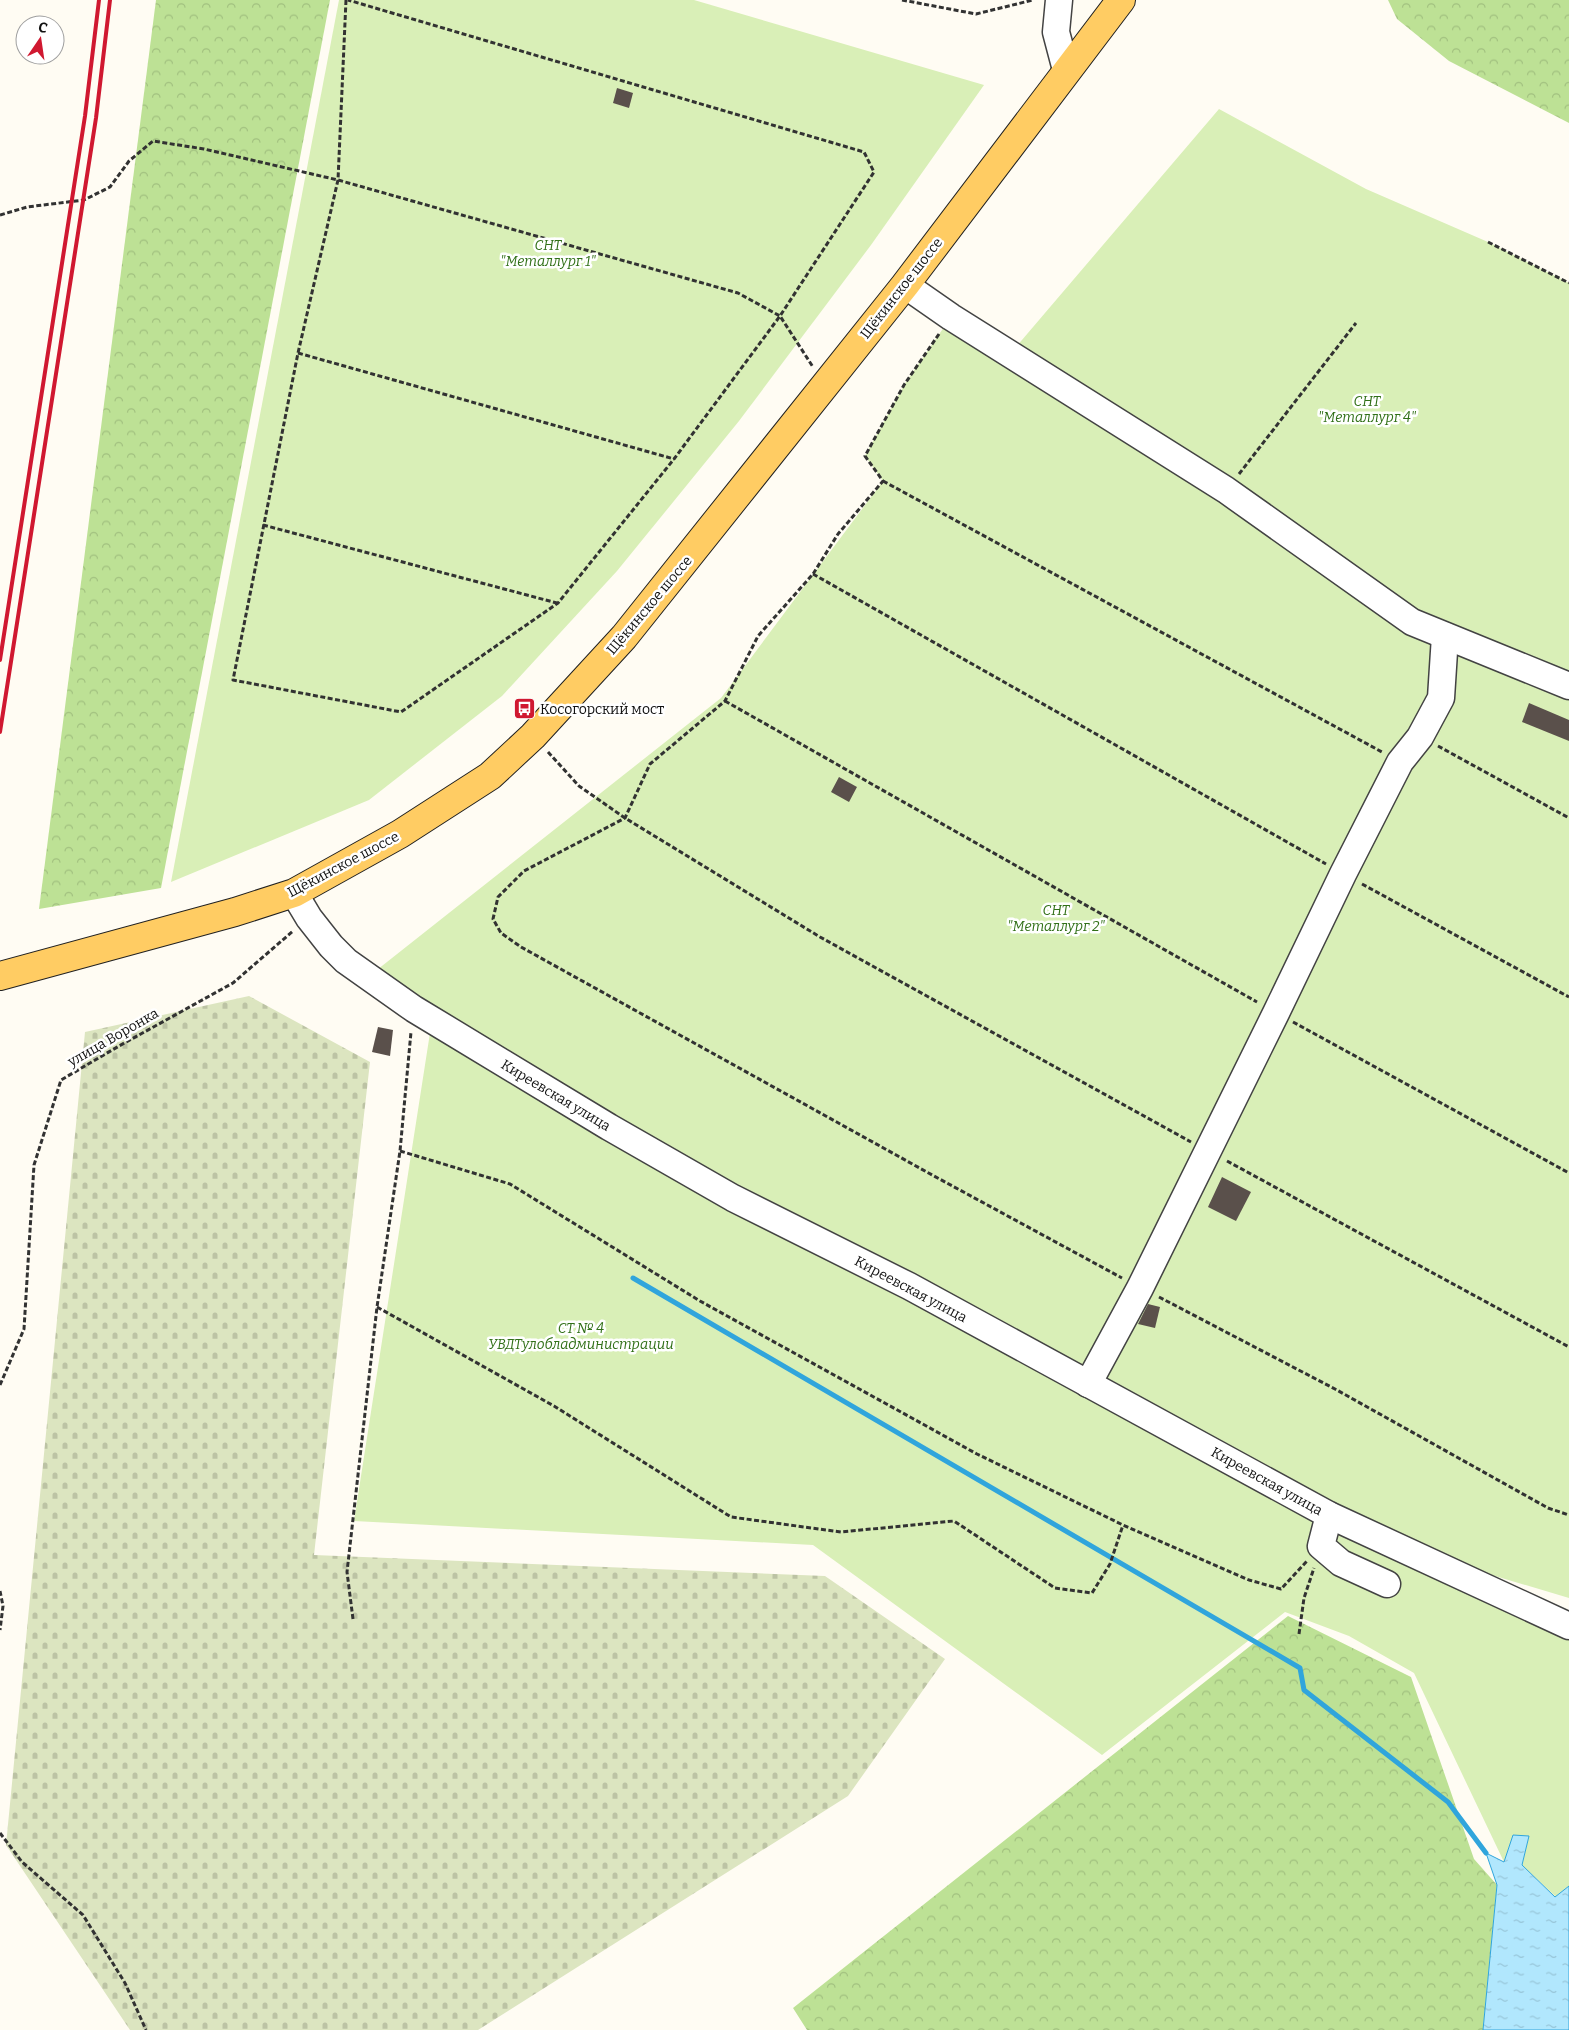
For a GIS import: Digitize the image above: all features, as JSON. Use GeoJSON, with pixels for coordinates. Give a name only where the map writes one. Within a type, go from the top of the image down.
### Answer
{"type":"FeatureCollection","features":[{"type":"Feature","properties":{"kind":"main road","name":"Щёкинское шоссе"},"geometry":{"type":"LineString","coordinates":[[10,973],[235,912],[294,893],[430,816],[490,776],[533,736],[624,637],[905,285],[1066,70],[1121,0]]}},
{"type":"Feature","properties":{"kind":"street"},"geometry":{"type":"LineString","coordinates":[[1059,0],[1056,32],[1066,70]]}},
{"type":"Feature","properties":{"kind":"street"},"geometry":{"type":"LineString","coordinates":[[905,285],[951,317],[1226,490],[1412,622],[1569,686]]}},
{"type":"Feature","properties":{"kind":"street"},"geometry":{"type":"LineString","coordinates":[[1088,1384],[1140,1288],[1400,762],[1420,736],[1441,698],[1445,636]]}},
{"type":"Feature","properties":{"kind":"street","name":"Киреевская улица"},"geometry":{"type":"LineString","coordinates":[[294,893],[309,918],[330,946],[346,961],[414,1010],[609,1127],[733,1198],[909,1286],[1329,1515],[1569,1626]]}},
{"type":"Feature","properties":{"kind":"street"},"geometry":{"type":"LineString","coordinates":[[1329,1515],[1321,1546],[1340,1563],[1386,1584]]}},
{"type":"Feature","properties":{"kind":"path"},"geometry":{"type":"LineString","coordinates":[[347,0],[864,152],[874,172],[780,316],[674,459],[558,604],[401,712],[233,680],[298,353],[338,180],[347,0]]}},
{"type":"Feature","properties":{"kind":"path"},"geometry":{"type":"LineString","coordinates":[[902,0],[976,14],[1033,0]]}},
{"type":"Feature","properties":{"kind":"path"},"geometry":{"type":"LineString","coordinates":[[0,215],[26,207],[84,200],[110,187],[129,161],[153,141],[204,149],[338,180],[738,294],[780,316],[825,386]]}},
{"type":"Feature","properties":{"kind":"path"},"geometry":{"type":"LineString","coordinates":[[1488,242],[1569,283]]}},
{"type":"Feature","properties":{"kind":"path"},"geometry":{"type":"LineString","coordinates":[[951,317],[904,385],[865,456],[883,481],[1400,762]]}},
{"type":"Feature","properties":{"kind":"path"},"geometry":{"type":"LineString","coordinates":[[1226,490],[1356,323]]}},
{"type":"Feature","properties":{"kind":"path"},"geometry":{"type":"LineString","coordinates":[[298,353],[674,459]]}},
{"type":"Feature","properties":{"kind":"path"},"geometry":{"type":"LineString","coordinates":[[883,481],[838,534],[813,574],[758,636],[725,701],[650,764],[625,818],[524,871],[498,897],[493,918],[501,933],[521,947],[908,1162],[1140,1288],[1335,1389],[1548,1508],[1569,1514]]}},
{"type":"Feature","properties":{"kind":"path"},"geometry":{"type":"LineString","coordinates":[[263,525],[558,604]]}},
{"type":"Feature","properties":{"kind":"path"},"geometry":{"type":"LineString","coordinates":[[813,574],[1343,874],[1569,997]]}},
{"type":"Feature","properties":{"kind":"path"},"geometry":{"type":"LineString","coordinates":[[725,701],[1276,1013],[1569,1173]]}},
{"type":"Feature","properties":{"kind":"path"},"geometry":{"type":"LineString","coordinates":[[533,736],[579,786],[625,818],[820,937],[1207,1151],[1569,1347]]}},
{"type":"Feature","properties":{"kind":"path"},"geometry":{"type":"LineString","coordinates":[[1420,736],[1569,818]]}},
{"type":"Feature","properties":{"kind":"path","name":"улица Воронка"},"geometry":{"type":"LineString","coordinates":[[0,1385],[24,1330],[34,1165],[61,1080],[233,983],[309,918]]}},
{"type":"Feature","properties":{"kind":"path"},"geometry":{"type":"LineString","coordinates":[[353,1620],[348,1572],[377,1307],[400,1151],[414,1010]]}},
{"type":"Feature","properties":{"kind":"path"},"geometry":{"type":"LineString","coordinates":[[400,1151],[510,1184],[700,1301],[978,1454],[1123,1525],[1249,1580],[1281,1589],[1321,1546]]}},
{"type":"Feature","properties":{"kind":"path"},"geometry":{"type":"LineString","coordinates":[[377,1307],[554,1406],[731,1518],[841,1532],[954,1521],[1055,1588],[1092,1593],[1110,1564],[1123,1525]]}},
{"type":"Feature","properties":{"kind":"path"},"geometry":{"type":"LineString","coordinates":[[1299,1634],[1304,1598],[1321,1546]]}},
{"type":"Feature","properties":{"kind":"path"},"geometry":{"type":"LineString","coordinates":[[0,1591],[3,1606],[0,1630]]}},
{"type":"Feature","properties":{"kind":"path"},"geometry":{"type":"LineString","coordinates":[[0,1833],[22,1862],[83,1915],[125,1983],[146,2030]]}},
{"type":"Feature","properties":{"kind":"green space"},"geometry":{"type":"Polygon","coordinates":[[[156,0],[330,0],[161,888],[39,909],[156,0]]]}},
{"type":"Feature","properties":{"kind":"green space","name":"СНТ \"Металлург 1\""},"geometry":{"type":"Polygon","coordinates":[[[339,0],[694,0],[984,85],[871,245],[739,421],[617,571],[502,696],[369,800],[171,882],[339,0]]]}},
{"type":"Feature","properties":{"kind":"green space"},"geometry":{"type":"Polygon","coordinates":[[[1388,0],[1569,0],[1569,123],[1449,61],[1397,19],[1388,0]]]}},
{"type":"Feature","properties":{"kind":"green space"},"geometry":{"type":"Polygon","coordinates":[[[1219,109],[1366,189],[1488,242],[1569,283],[1569,1598],[1398,1547],[1569,1626],[1569,1886],[1556,1897],[1522,1865],[1529,1836],[1504,1862],[1414,1673],[1349,1636],[1285,1612],[1102,1755],[813,1545],[354,1521],[432,1020],[368,977],[721,698],[883,481],[865,456],[904,385],[951,317],[1010,354],[1219,109]]]}},
{"type":"Feature","properties":{"kind":"green space"},"geometry":{"type":"Polygon","coordinates":[[[249,996],[370,1062],[314,1555],[825,1576],[945,1659],[848,1796],[478,2030],[130,2030],[6,1845],[85,1032],[249,996]]]}},
{"type":"Feature","properties":{"kind":"green space"},"geometry":{"type":"Polygon","coordinates":[[[1288,1616],[1411,1677],[1474,1859],[1497,1885],[1483,2030],[807,2030],[793,2008],[1288,1616]]]}},
{"type":"Feature","properties":{"kind":"water"},"geometry":{"type":"Polygon","coordinates":[[[1513,1835],[1529,1836],[1522,1865],[1555,1897],[1569,1886],[1569,2030],[1483,2030],[1497,1885],[1486,1853],[1504,1862],[1513,1835]]]}},
{"type":"Feature","properties":{"kind":"building"},"geometry":{"type":"Polygon","coordinates":[[[617,88],[633,93],[629,108],[613,103],[617,88]]]}},
{"type":"Feature","properties":{"kind":"building"},"geometry":{"type":"Polygon","coordinates":[[[1529,703],[1569,720],[1569,741],[1522,722],[1529,703]]]}},
{"type":"Feature","properties":{"kind":"building"},"geometry":{"type":"Polygon","coordinates":[[[839,777],[857,787],[849,802],[831,792],[839,777]]]}},
{"type":"Feature","properties":{"kind":"building"},"geometry":{"type":"Polygon","coordinates":[[[378,1027],[393,1030],[390,1056],[372,1052],[378,1027]]]}},
{"type":"Feature","properties":{"kind":"building"},"geometry":{"type":"Polygon","coordinates":[[[1222,1177],[1251,1192],[1236,1221],[1208,1207],[1222,1177]]]}},
{"type":"Feature","properties":{"kind":"building"},"geometry":{"type":"Polygon","coordinates":[[[1148,1304],[1160,1307],[1155,1328],[1138,1324],[1148,1304]]]}},
{"type":"Feature","properties":{"kind":"waterway"},"geometry":{"type":"LineString","coordinates":[[633,1278],[1300,1668],[1304,1690],[1448,1802],[1486,1853]]}},
{"type":"Feature","properties":{"kind":"railway"},"geometry":{"type":"LineString","coordinates":[[0,660],[85,116],[99,0]]}},
{"type":"Feature","properties":{"kind":"railway"},"geometry":{"type":"LineString","coordinates":[[0,732],[96,118],[110,0]]}},
{"type":"Feature","properties":{"kind":"place","name":"Косогорский мост"},"geometry":{"type":"Point","coordinates":[524,709]}},
{"type":"Feature","properties":{"kind":"park label","name":"СНТ \"Металлург 4\""},"geometry":{"type":"Point","coordinates":[1367,410]}},
{"type":"Feature","properties":{"kind":"park label","name":"СНТ \"Металлург 2\""},"geometry":{"type":"Point","coordinates":[1056,918]}},
{"type":"Feature","properties":{"kind":"park label","name":"СТ № 4 УВДТулобладминистрации"},"geometry":{"type":"Point","coordinates":[581,1336]}}]}
